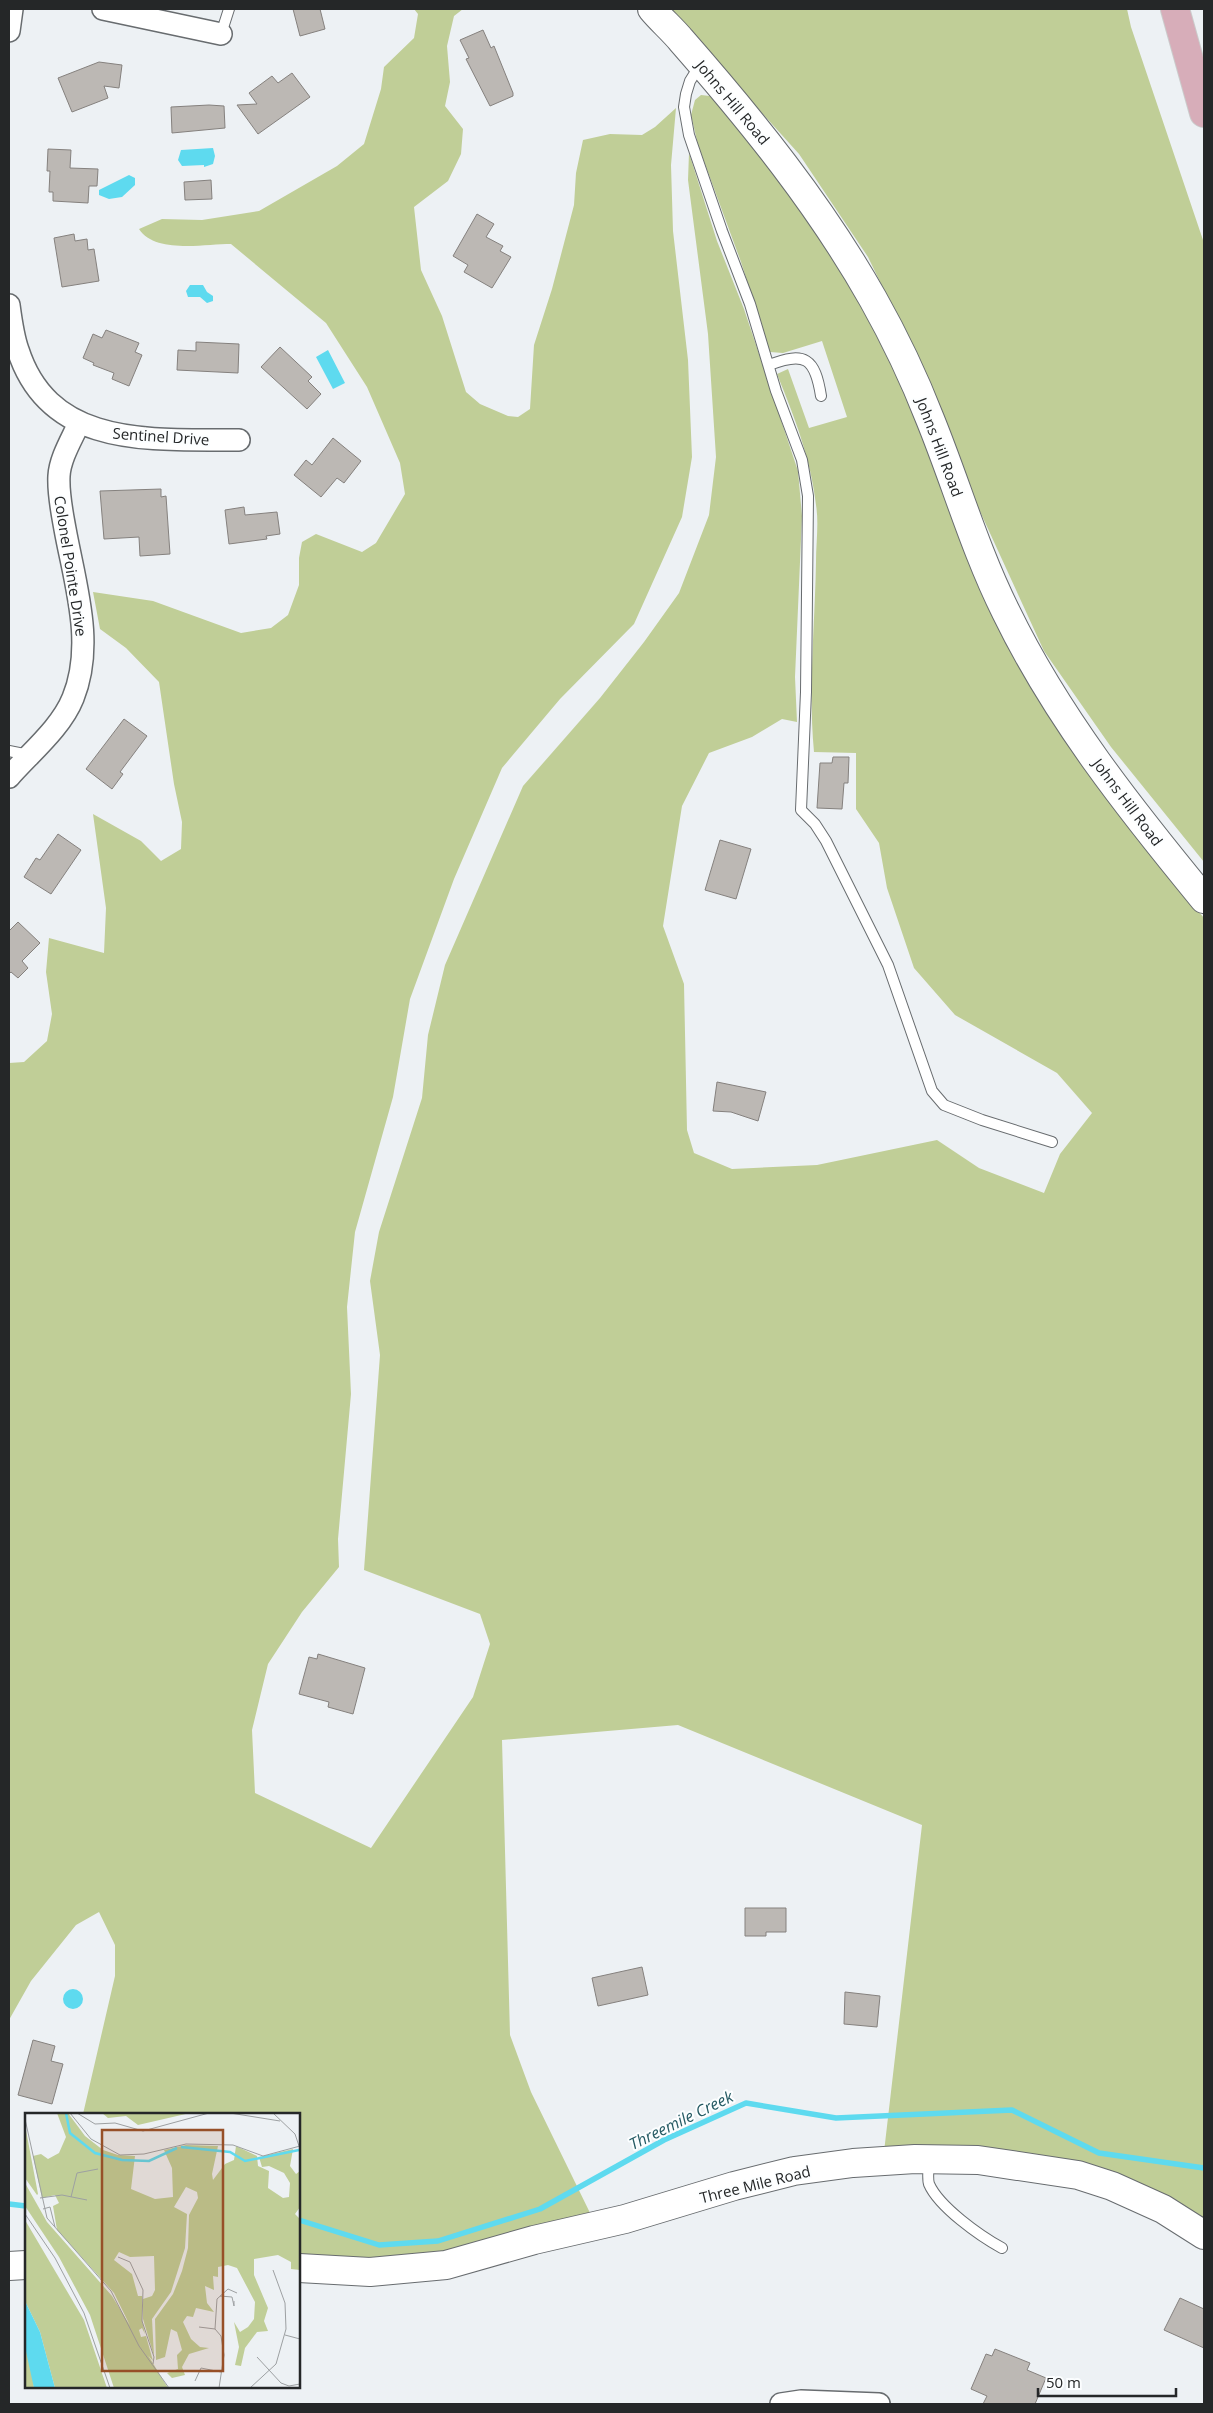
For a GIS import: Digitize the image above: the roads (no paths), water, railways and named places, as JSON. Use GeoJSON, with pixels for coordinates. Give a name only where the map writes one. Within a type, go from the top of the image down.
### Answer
{"type":"FeatureCollection","features":[{"type":"Feature","properties":{"kind":"main road","name":"Johns Hill Road"},"geometry":{"type":"LineString","coordinates":[[652,9],[772,148],[806,193],[843,248],[902,355],[930,419],[989,576],[1025,650],[1072,725],[1125,802],[1204,899]]}},
{"type":"Feature","properties":{"kind":"main road"},"geometry":{"type":"LineString","coordinates":[[1175,9],[1204,113]]}},
{"type":"Feature","properties":{"kind":"main road","name":"Three Mile Road"},"geometry":{"type":"LineString","coordinates":[[300,2268],[370,2272],[446,2265],[534,2240],[625,2219],[734,2186],[794,2171],[853,2163],[928,2159],[978,2160],[1078,2175],[1112,2186],[1163,2209],[1204,2235]]}},
{"type":"Feature","properties":{"kind":"main road"},"geometry":{"type":"LineString","coordinates":[[9,2266],[25,2265]]}},
{"type":"Feature","properties":{"kind":"street"},"geometry":{"type":"LineString","coordinates":[[9,31],[12,9]]}},
{"type":"Feature","properties":{"kind":"street"},"geometry":{"type":"LineString","coordinates":[[103,9],[221,34]]}},
{"type":"Feature","properties":{"kind":"street","name":"Sentinel Drive"},"geometry":{"type":"LineString","coordinates":[[9,305],[17,350],[30,377],[51,402],[79,423],[98,431],[122,436],[238,440]]}},
{"type":"Feature","properties":{"kind":"street","name":"Colonel Pointe Drive"},"geometry":{"type":"LineString","coordinates":[[9,777],[19,753],[60,721],[73,699],[82,667],[84,652],[82,626],[58,490],[59,474],[63,460],[79,423]]}},
{"type":"Feature","properties":{"kind":"street"},"geometry":{"type":"LineString","coordinates":[[782,2404],[801,2400],[878,2404]]}},
{"type":"Feature","properties":{"kind":"lane"},"geometry":{"type":"LineString","coordinates":[[221,34],[229,9]]}},
{"type":"Feature","properties":{"kind":"lane"},"geometry":{"type":"LineString","coordinates":[[701,64],[690,80],[686,94],[684,107],[689,135],[722,231],[750,304],[802,460],[808,496],[806,692],[801,810],[815,824],[826,841],[888,965],[932,1091],[944,1104],[982,1120],[1052,1142]]}},
{"type":"Feature","properties":{"kind":"lane"},"geometry":{"type":"LineString","coordinates":[[769,365],[788,357],[808,360],[813,365],[819,380],[821,396]]}},
{"type":"Feature","properties":{"kind":"lane"},"geometry":{"type":"LineString","coordinates":[[928,2159],[929,2183],[947,2207],[976,2233],[1002,2248]]}},
{"type":"Feature","properties":{"kind":"water"},"geometry":{"type":"Polygon","coordinates":[[[213,148],[215,156],[213,164],[204,167],[204,165],[182,166],[178,160],[181,150],[213,148]]]}},
{"type":"Feature","properties":{"kind":"water"},"geometry":{"type":"Polygon","coordinates":[[[129,175],[135,178],[135,185],[122,197],[109,199],[99,195],[99,190],[129,175]]]}},
{"type":"Feature","properties":{"kind":"water"},"geometry":{"type":"Polygon","coordinates":[[[190,285],[203,285],[207,292],[213,296],[213,301],[207,303],[200,297],[188,297],[186,291],[190,285]]]}},
{"type":"Feature","properties":{"kind":"water"},"geometry":{"type":"Polygon","coordinates":[[[328,350],[345,383],[333,389],[316,357],[328,350]]]}},
{"type":"Feature","properties":{"kind":"water"},"geometry":{"type":"Polygon","coordinates":[[[69,1989],[77,1989],[83,1995],[83,2003],[77,2009],[69,2009],[63,2003],[63,1995],[69,1989]]]}},
{"type":"Feature","properties":{"kind":"waterway","name":"Threemile Creek"},"geometry":{"type":"LineString","coordinates":[[300,2220],[379,2245],[438,2241],[540,2209],[664,2140],[746,2103],[836,2118],[1012,2110],[1099,2153],[1204,2168]]}},
{"type":"Feature","properties":{"kind":"waterway","name":"Threemile Creek"},"geometry":{"type":"LineString","coordinates":[[9,2204],[25,2206]]}}]}
